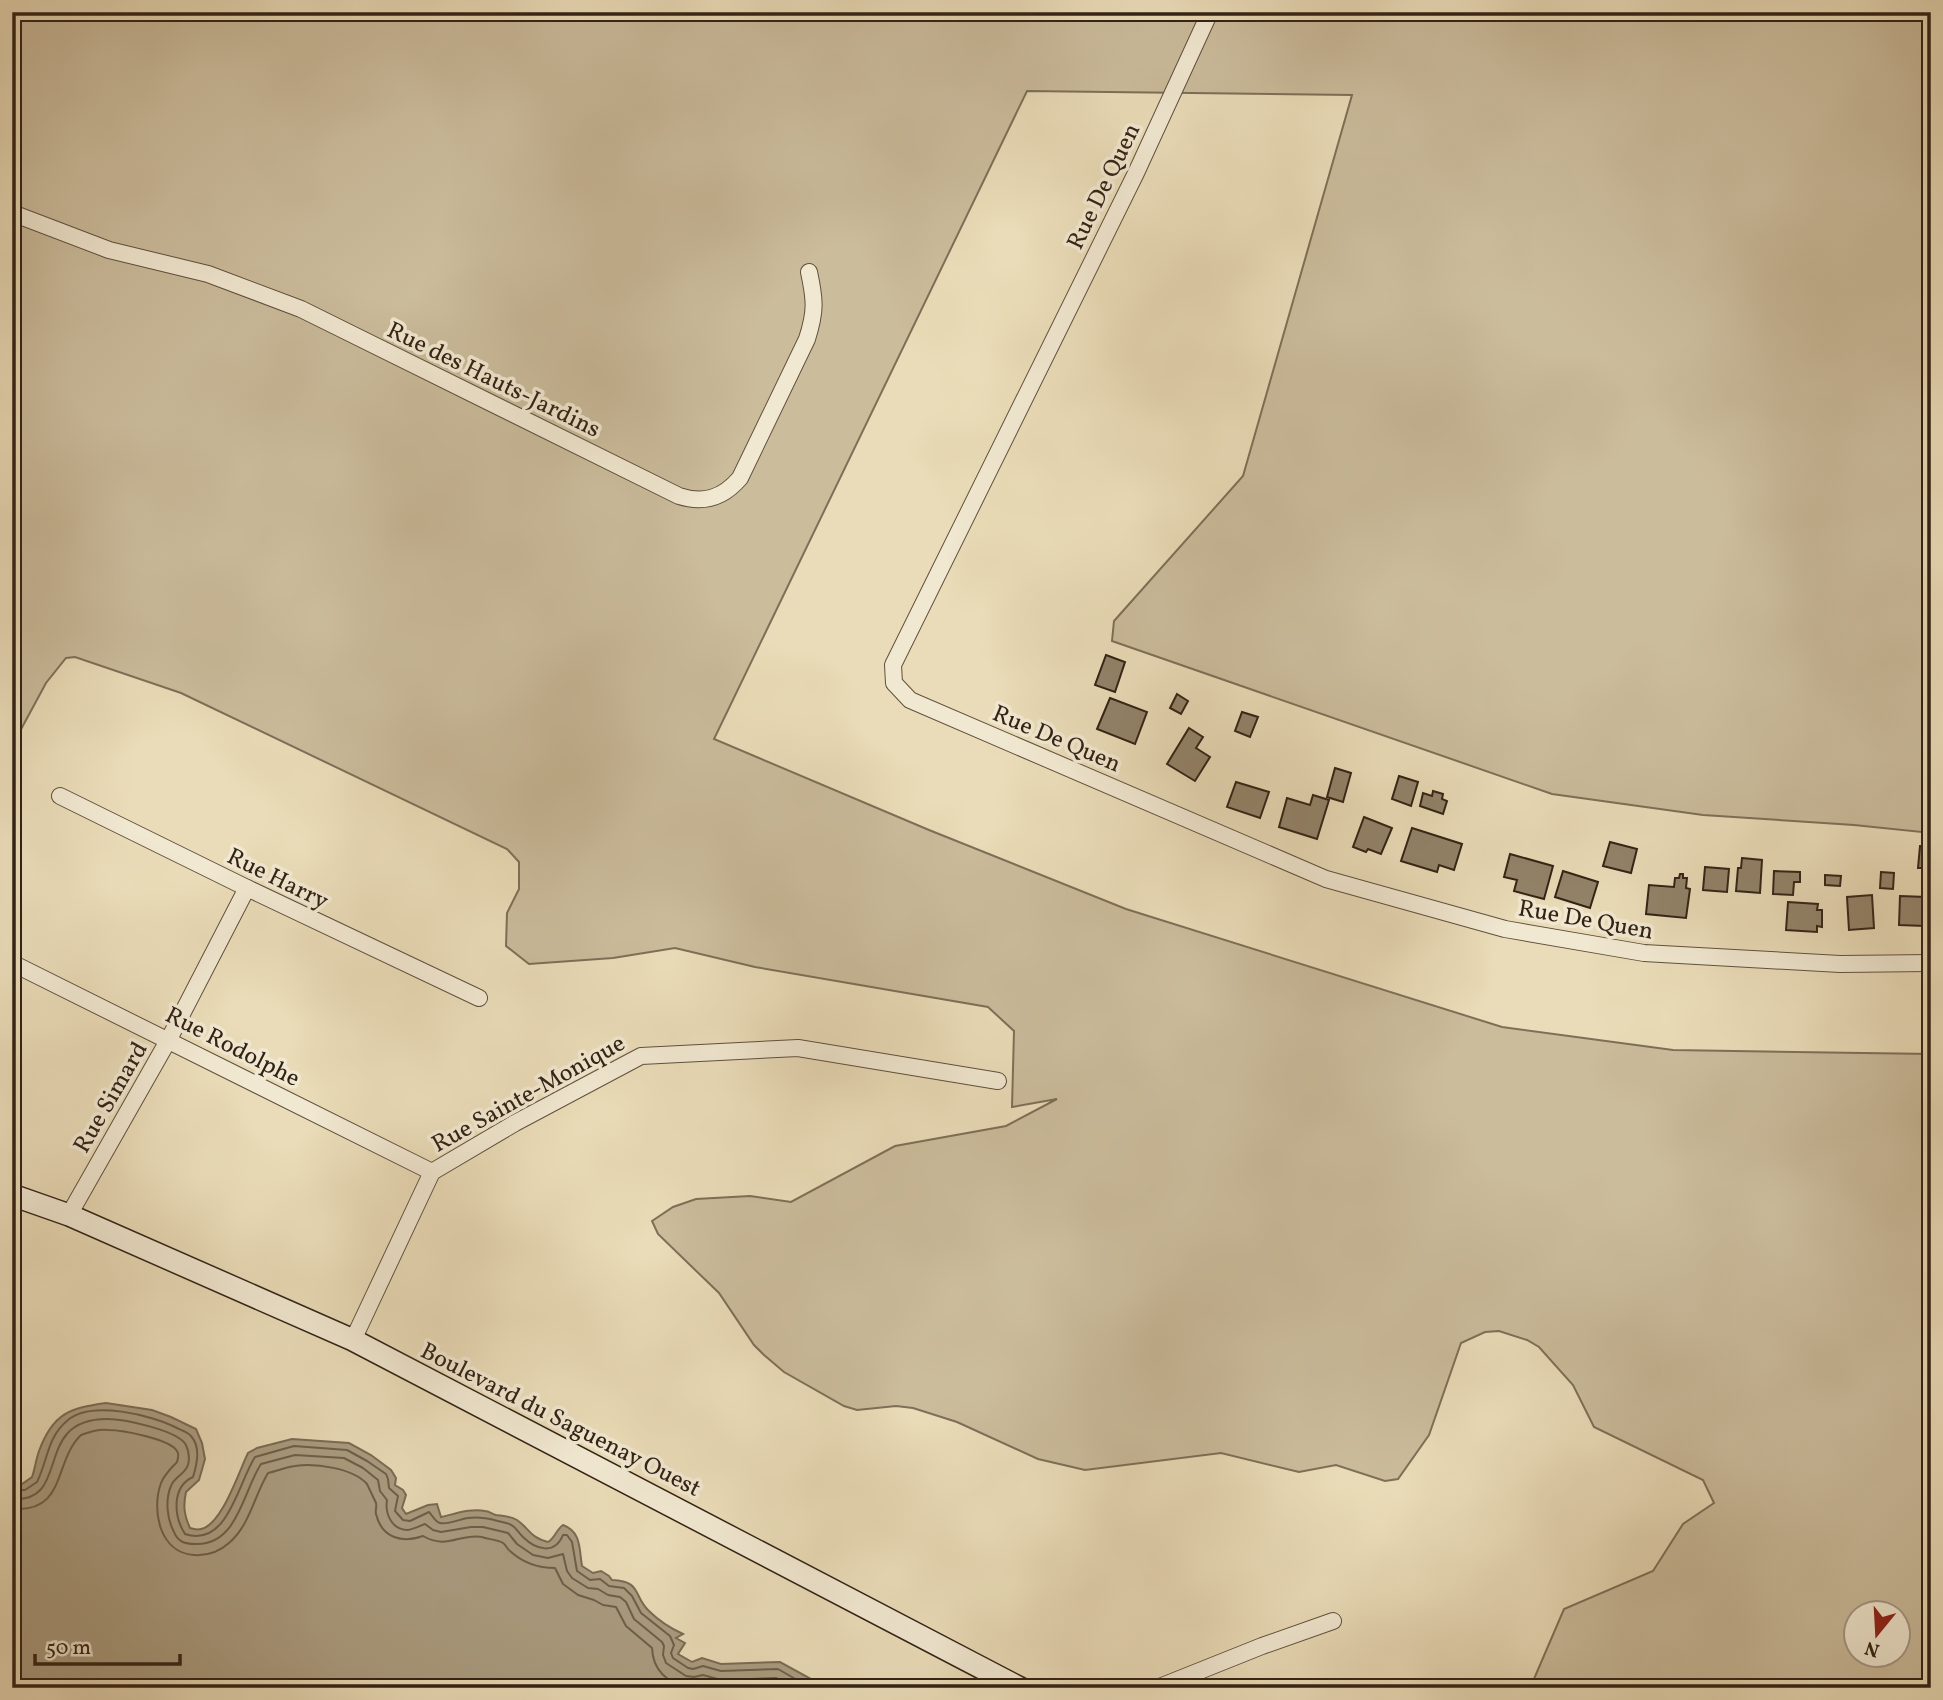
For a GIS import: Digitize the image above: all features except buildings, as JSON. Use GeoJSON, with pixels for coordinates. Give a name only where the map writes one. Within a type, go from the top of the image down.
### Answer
{"type":"FeatureCollection","features":[{"type":"Feature","properties":{"kind":"main road","name":"Boulevard du Saguenay Ouest"},"geometry":{"type":"LineString","coordinates":[[12,1186],[69,1215],[353,1340],[1020,1688]]}},
{"type":"Feature","properties":{"kind":"main road","name":"Boulevard du Saguenay Ouest"},"geometry":{"type":"LineString","coordinates":[[12,1195],[69,1215]]}},
{"type":"Feature","properties":{"kind":"street","name":"Rue De Quen"},"geometry":{"type":"LineString","coordinates":[[1210,12],[1136,173],[893,665],[894,683],[910,700],[1326,879],[1505,929],[1644,953],[1840,964],[1931,963]]}},
{"type":"Feature","properties":{"kind":"street","name":"Rue des Hauts-Jardins"},"geometry":{"type":"LineString","coordinates":[[12,213],[109,250],[208,274],[301,309],[679,496],[692,500],[719,496],[731,489],[740,478],[807,339],[814,318],[814,297],[809,272]]}},
{"type":"Feature","properties":{"kind":"street","name":"Rue Harry"},"geometry":{"type":"LineString","coordinates":[[60,796],[479,998]]}},
{"type":"Feature","properties":{"kind":"street","name":"Rue Simard"},"geometry":{"type":"LineString","coordinates":[[69,1215],[169,1039],[247,888]]}},
{"type":"Feature","properties":{"kind":"street","name":"Rue Rodolphe"},"geometry":{"type":"LineString","coordinates":[[12,963],[432,1172]]}},
{"type":"Feature","properties":{"kind":"street","name":"Rue Sainte-Monique"},"geometry":{"type":"LineString","coordinates":[[353,1340],[432,1172],[514,1123],[641,1056],[798,1048],[998,1081]]}},
{"type":"Feature","properties":{"kind":"street"},"geometry":{"type":"LineString","coordinates":[[1157,1688],[1333,1620]]}},
{"type":"Feature","properties":{"kind":"shaded area"},"geometry":{"type":"Polygon","coordinates":[[[13,12],[1931,12],[1931,833],[1703,815],[1552,794],[1112,641],[1114,621],[1243,476],[1352,95],[1027,91],[714,739],[929,830],[1126,909],[1502,1027],[1673,1050],[1931,1054],[1931,1688],[1524,1688],[1531,1686],[1564,1609],[1653,1571],[1683,1524],[1714,1503],[1703,1480],[1594,1427],[1573,1385],[1539,1347],[1499,1331],[1485,1332],[1461,1343],[1429,1435],[1398,1479],[1385,1481],[1336,1465],[1299,1472],[1221,1453],[1085,1470],[1038,1459],[957,1422],[913,1408],[896,1406],[857,1410],[844,1406],[784,1372],[764,1355],[754,1345],[719,1293],[658,1234],[652,1221],[673,1207],[696,1199],[750,1196],[791,1202],[895,1146],[1006,1126],[1057,1099],[1012,1107],[1014,1031],[988,1007],[755,967],[675,948],[613,958],[529,964],[506,946],[507,913],[519,889],[519,862],[507,849],[181,693],[75,657],[66,658],[46,683],[12,746],[13,12]]]}},
{"type":"Feature","properties":{"kind":"water"},"geometry":{"type":"Polygon","coordinates":[[[106,1403],[152,1410],[196,1429],[205,1459],[199,1480],[186,1492],[186,1519],[190,1528],[201,1529],[216,1518],[248,1453],[257,1448],[292,1439],[349,1443],[391,1470],[396,1478],[395,1485],[406,1495],[402,1508],[406,1514],[437,1504],[441,1517],[469,1511],[486,1511],[514,1519],[533,1535],[548,1542],[563,1525],[577,1537],[582,1566],[593,1573],[601,1571],[612,1580],[633,1586],[653,1615],[683,1634],[676,1638],[685,1643],[678,1654],[692,1662],[702,1658],[721,1664],[780,1662],[813,1680],[821,1688],[12,1688],[12,1483],[22,1484],[32,1477],[44,1438],[57,1420],[73,1410],[106,1403]]]}}]}
